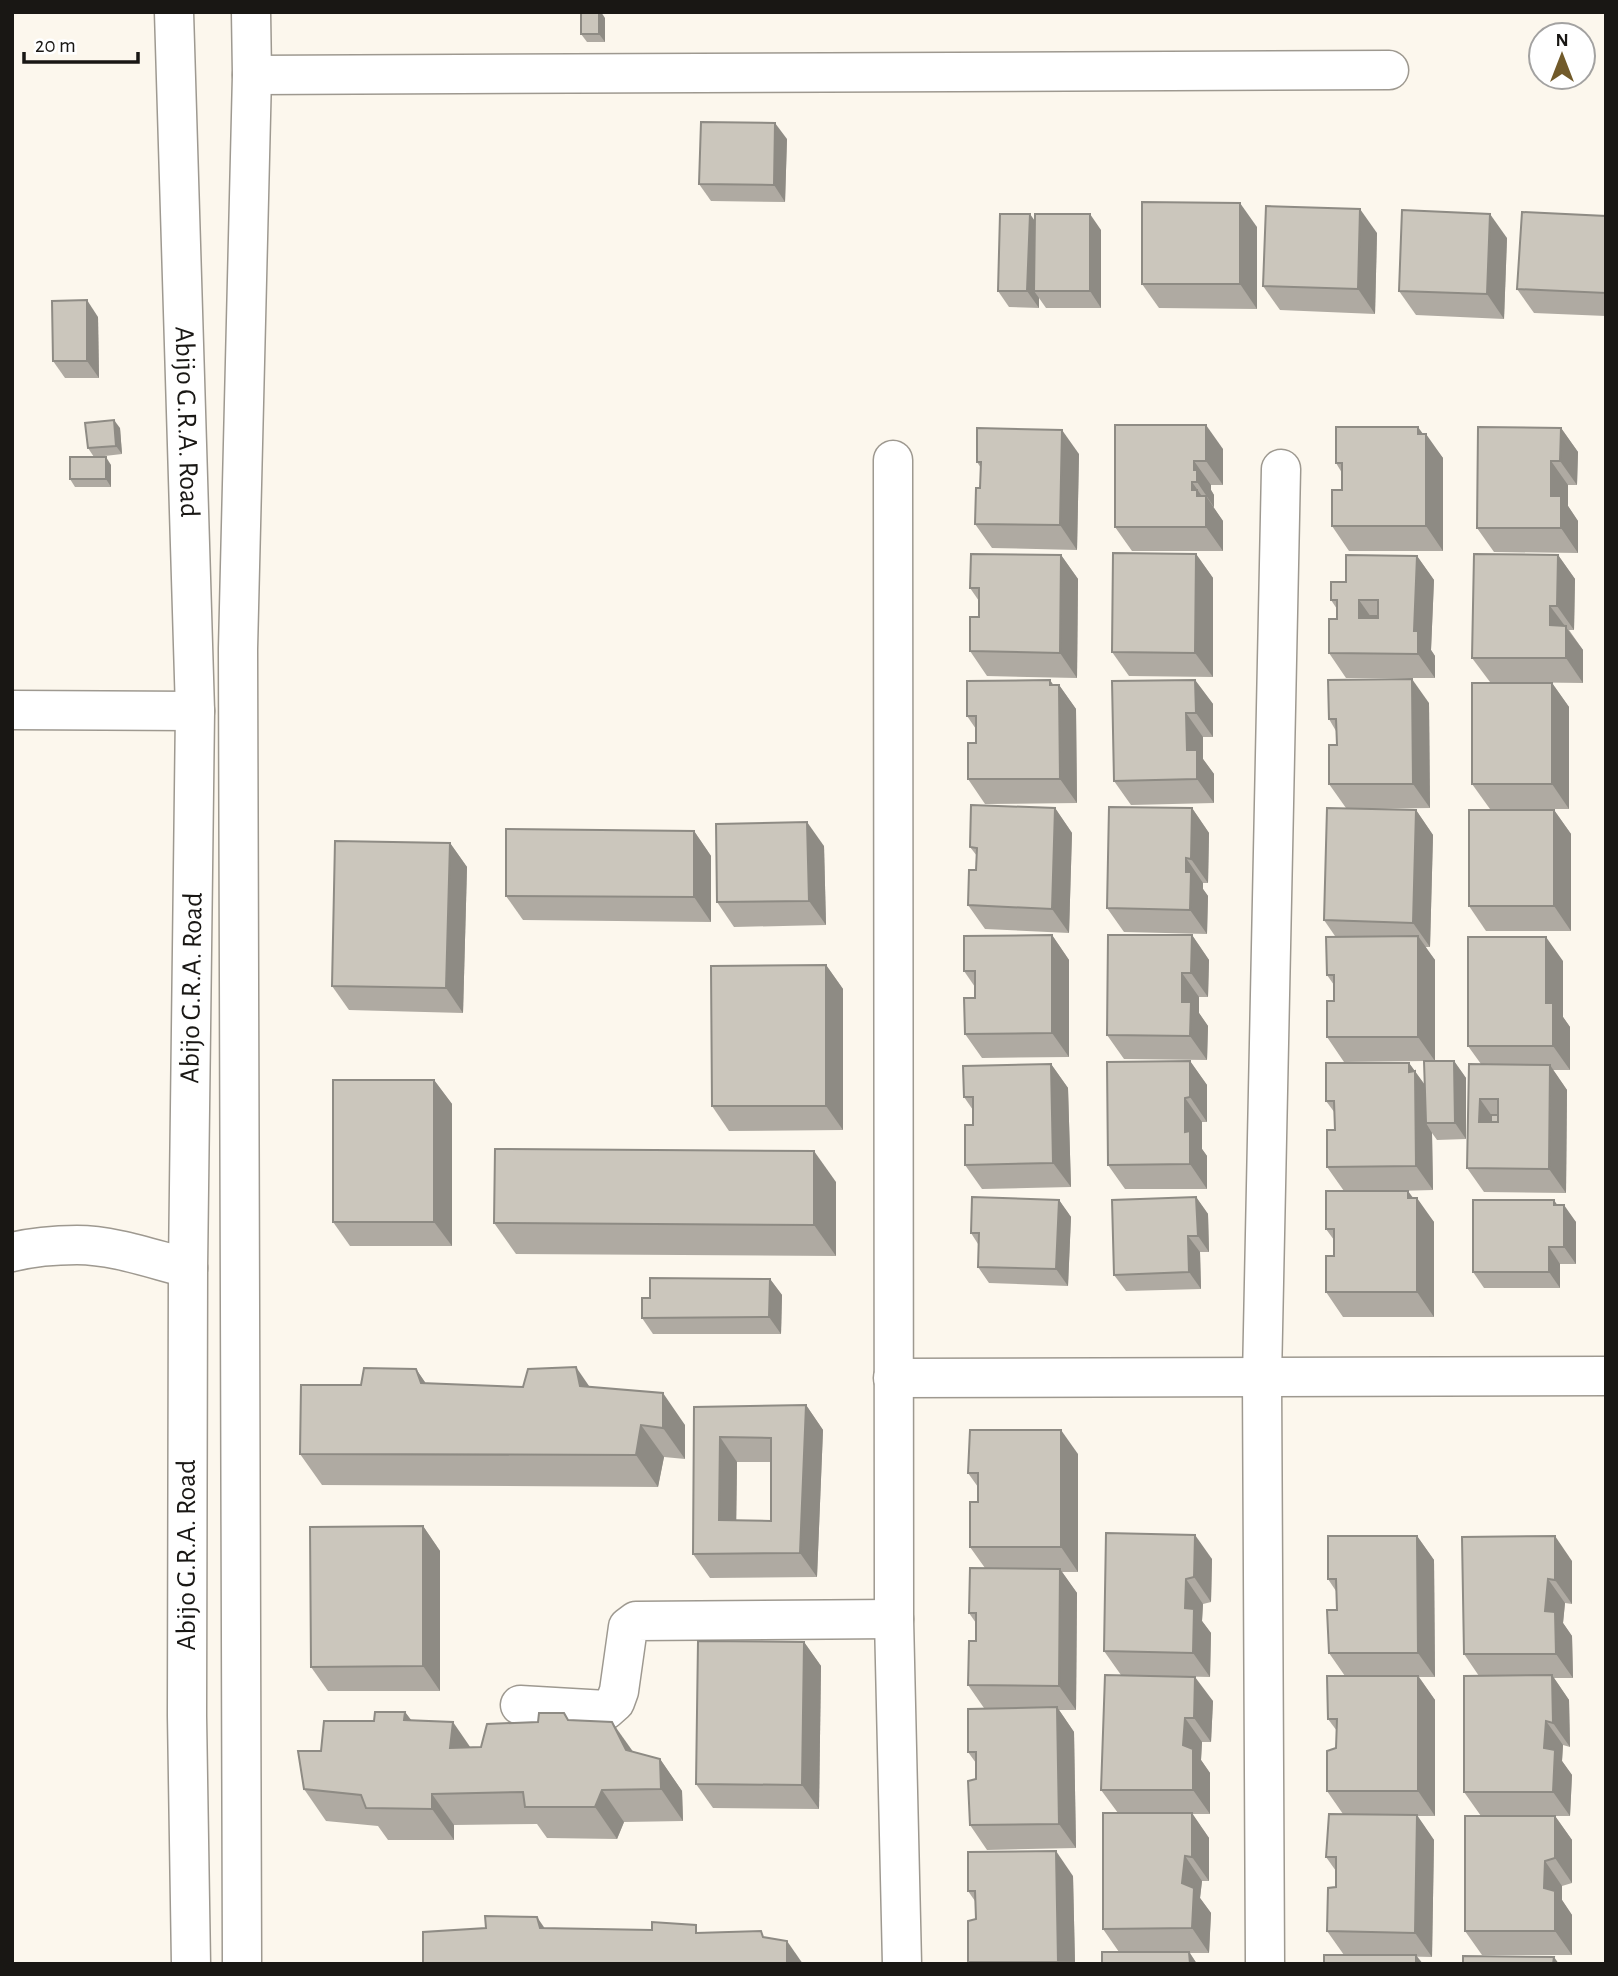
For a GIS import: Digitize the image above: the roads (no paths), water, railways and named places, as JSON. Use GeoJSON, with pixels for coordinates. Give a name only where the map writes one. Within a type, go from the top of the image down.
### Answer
{"type":"FeatureCollection","features":[{"type":"Feature","properties":{"kind":"street","name":"Abijo G.R.A. Road"},"geometry":{"type":"LineString","coordinates":[[174,12],[195,711],[188,1268],[187,1716],[191,1964]]}},
{"type":"Feature","properties":{"kind":"street","name":"Abijo G.R.A. Road"},"geometry":{"type":"LineString","coordinates":[[242,1964],[238,649],[252,75],[251,12]]}},
{"type":"Feature","properties":{"kind":"street"},"geometry":{"type":"LineString","coordinates":[[252,75],[1389,70]]}},
{"type":"Feature","properties":{"kind":"street"},"geometry":{"type":"LineString","coordinates":[[893,460],[894,1619],[902,1964]]}},
{"type":"Feature","properties":{"kind":"street"},"geometry":{"type":"LineString","coordinates":[[1265,1964],[1262,1378],[1281,469]]}},
{"type":"Feature","properties":{"kind":"street"},"geometry":{"type":"LineString","coordinates":[[12,710],[195,711]]}},
{"type":"Feature","properties":{"kind":"street"},"geometry":{"type":"LineString","coordinates":[[12,1252],[34,1247],[79,1245],[115,1250],[188,1268]]}},
{"type":"Feature","properties":{"kind":"street"},"geometry":{"type":"LineString","coordinates":[[893,1378],[1606,1376]]}},
{"type":"Feature","properties":{"kind":"street"},"geometry":{"type":"LineString","coordinates":[[520,1705],[606,1710],[615,1702],[619,1691],[628,1627],[636,1621],[894,1619]]}}]}
